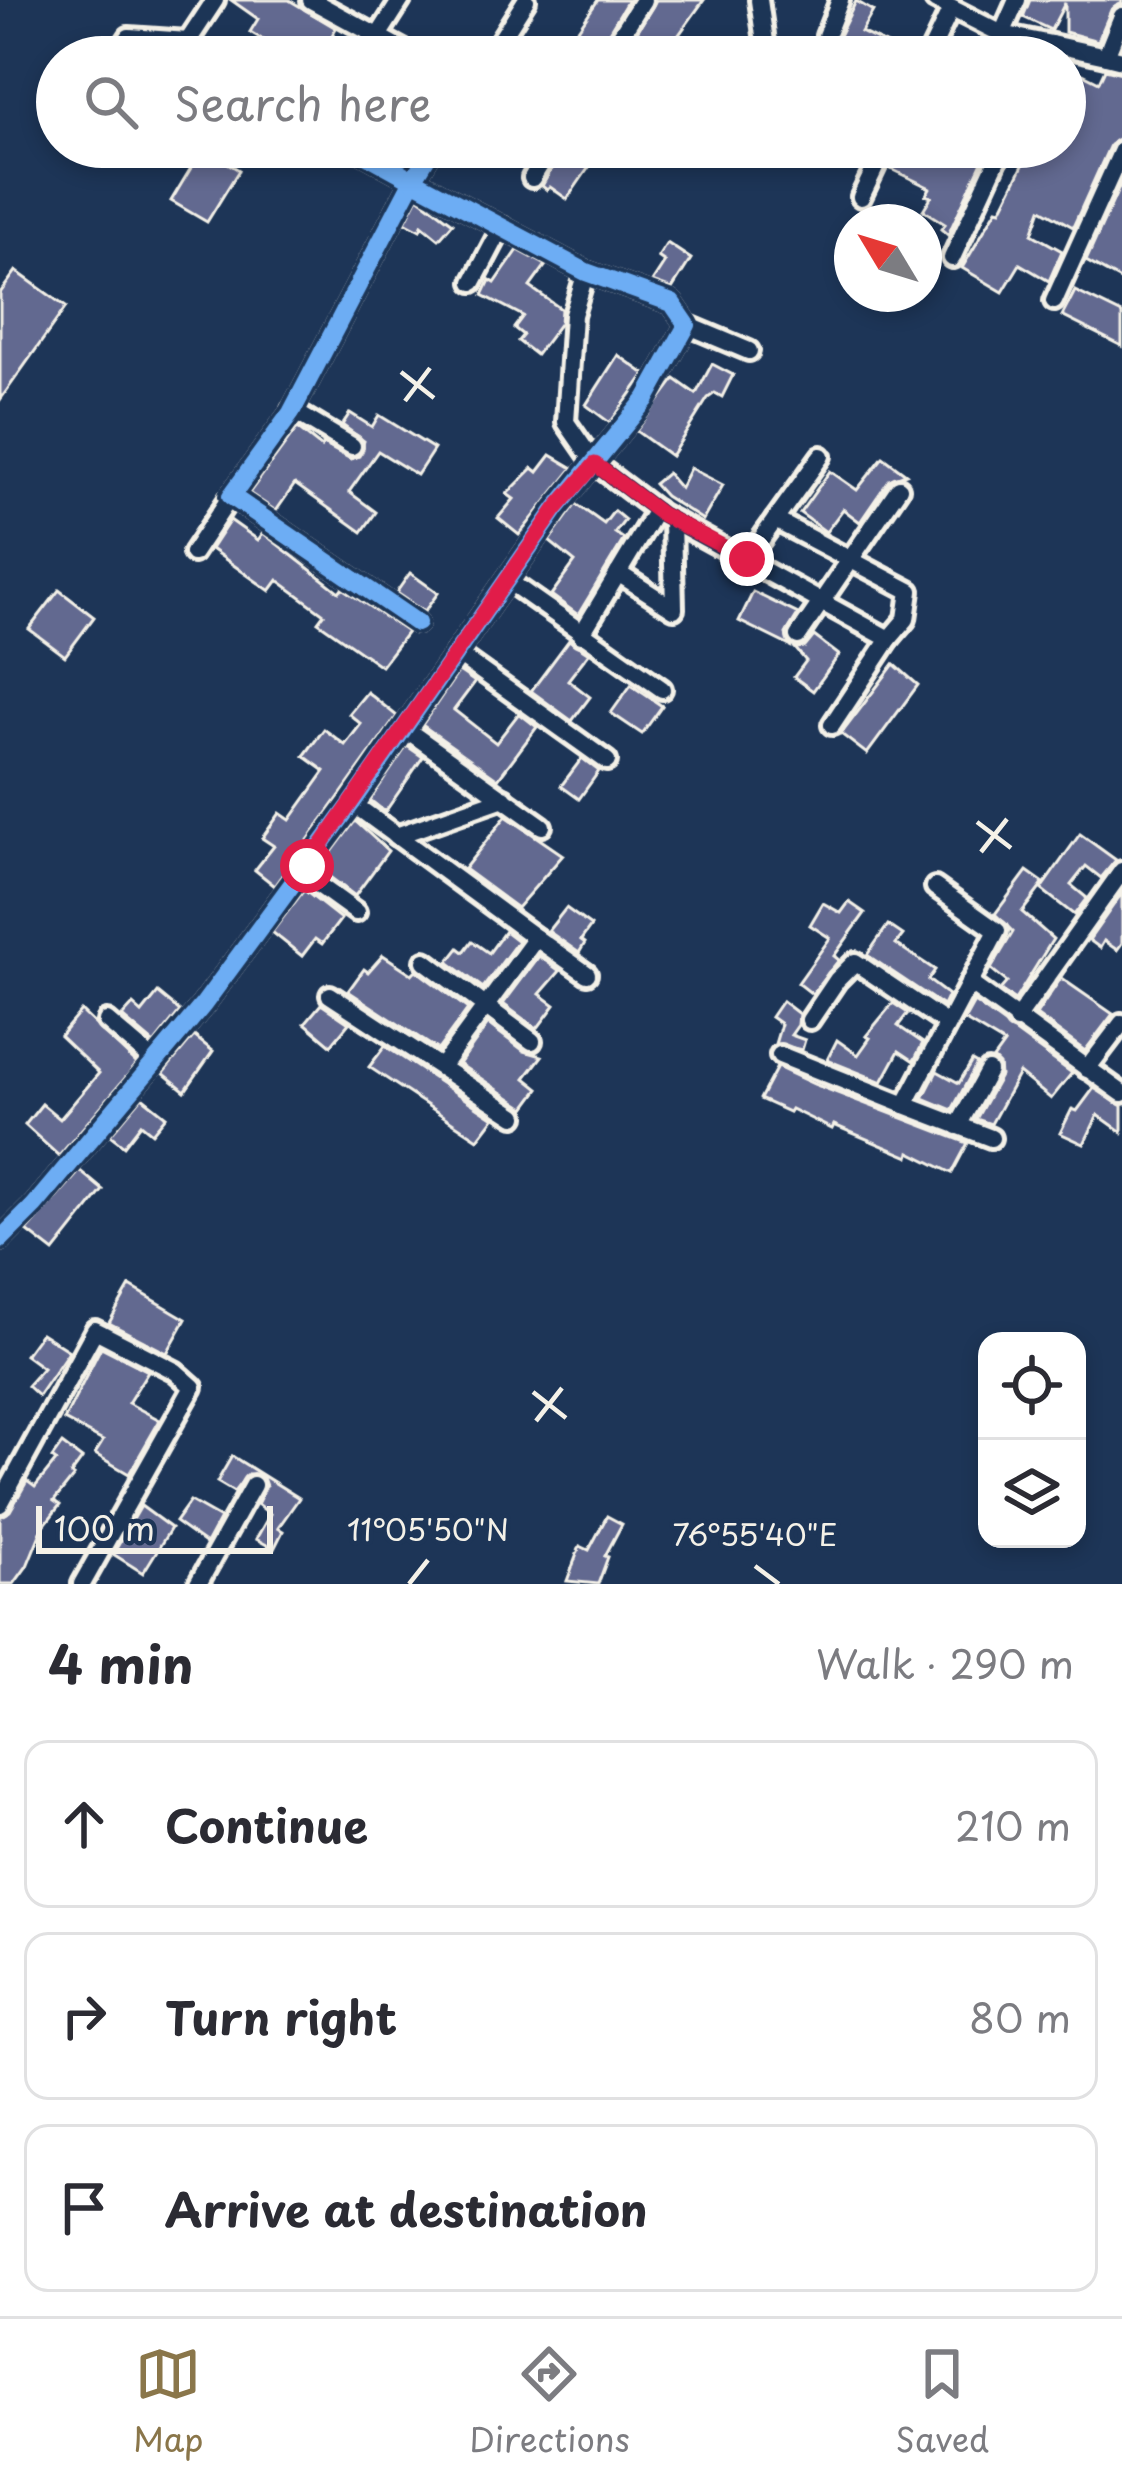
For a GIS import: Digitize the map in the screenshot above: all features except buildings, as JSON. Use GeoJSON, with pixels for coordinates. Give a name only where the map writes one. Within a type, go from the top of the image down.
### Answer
{"type":"FeatureCollection","features":[{"type":"Feature","properties":{"kind":"street"},"geometry":{"type":"LineString","coordinates":[[195,36],[215,0]]}},
{"type":"Feature","properties":{"kind":"street"},"geometry":{"type":"LineString","coordinates":[[311,0],[378,36],[401,0]]}},
{"type":"Feature","properties":{"kind":"street"},"geometry":{"type":"LineString","coordinates":[[503,36],[526,0]]}},
{"type":"Feature","properties":{"kind":"street"},"geometry":{"type":"LineString","coordinates":[[620,36],[643,0]]}},
{"type":"Feature","properties":{"kind":"street"},"geometry":{"type":"LineString","coordinates":[[759,0],[764,36]]}},
{"type":"Feature","properties":{"kind":"street"},"geometry":{"type":"LineString","coordinates":[[826,36],[840,0]]}},
{"type":"Feature","properties":{"kind":"street"},"geometry":{"type":"LineString","coordinates":[[1002,34],[1018,0]]}},
{"type":"Feature","properties":{"kind":"street"},"geometry":{"type":"LineString","coordinates":[[934,36],[943,4],[1007,36]]}},
{"type":"Feature","properties":{"kind":"street"},"geometry":{"type":"LineString","coordinates":[[1114,58],[1122,16]]}},
{"type":"Feature","properties":{"kind":"street"},"geometry":{"type":"LineString","coordinates":[[1054,301],[1122,150]]}},
{"type":"Feature","properties":{"kind":"street"},"geometry":{"type":"LineString","coordinates":[[392,168],[586,272],[672,303],[687,325],[749,351]]}},
{"type":"Feature","properties":{"kind":"street"},"geometry":{"type":"LineString","coordinates":[[193,553],[292,410],[420,168]]}},
{"type":"Feature","properties":{"kind":"street"},"geometry":{"type":"LineString","coordinates":[[532,178],[538,168]]}},
{"type":"Feature","properties":{"kind":"street"},"geometry":{"type":"LineString","coordinates":[[861,197],[875,168]]}},
{"type":"Feature","properties":{"kind":"street"},"geometry":{"type":"LineString","coordinates":[[952,258],[994,168]]}},
{"type":"Feature","properties":{"kind":"street"},"geometry":{"type":"LineString","coordinates":[[472,282],[502,227]]}},
{"type":"Feature","properties":{"kind":"street"},"geometry":{"type":"LineString","coordinates":[[586,272],[573,315],[566,422],[595,464],[664,515],[889,639]]}},
{"type":"Feature","properties":{"kind":"street"},"geometry":{"type":"LineString","coordinates":[[0,1240],[203,1005],[352,803],[556,509],[646,399],[687,325]]}},
{"type":"Feature","properties":{"kind":"street"},"geometry":{"type":"LineString","coordinates":[[292,410],[352,446]]}},
{"type":"Feature","properties":{"kind":"street"},"geometry":{"type":"LineString","coordinates":[[747,559],[821,456]]}},
{"type":"Feature","properties":{"kind":"street"},"geometry":{"type":"LineString","coordinates":[[798,636],[899,488]]}},
{"type":"Feature","properties":{"kind":"street"},"geometry":{"type":"LineString","coordinates":[[231,496],[417,623]]}},
{"type":"Feature","properties":{"kind":"street"},"geometry":{"type":"LineString","coordinates":[[581,635],[618,573],[664,515]]}},
{"type":"Feature","properties":{"kind":"street"},"geometry":{"type":"LineString","coordinates":[[618,573],[674,609],[664,515]]}},
{"type":"Feature","properties":{"kind":"street"},"geometry":{"type":"LineString","coordinates":[[775,520],[910,591],[906,619],[832,725]]}},
{"type":"Feature","properties":{"kind":"street"},"geometry":{"type":"LineString","coordinates":[[507,580],[662,689]]}},
{"type":"Feature","properties":{"kind":"street"},"geometry":{"type":"LineString","coordinates":[[456,653],[607,761]]}},
{"type":"Feature","properties":{"kind":"street"},"geometry":{"type":"LineString","coordinates":[[404,728],[542,826]]}},
{"type":"Feature","properties":{"kind":"street"},"geometry":{"type":"LineString","coordinates":[[396,836],[504,799]]}},
{"type":"Feature","properties":{"kind":"street"},"geometry":{"type":"LineString","coordinates":[[352,803],[587,974]]}},
{"type":"Feature","properties":{"kind":"street"},"geometry":{"type":"LineString","coordinates":[[1016,1020],[1122,871]]}},
{"type":"Feature","properties":{"kind":"street"},"geometry":{"type":"LineString","coordinates":[[302,873],[356,912]]}},
{"type":"Feature","properties":{"kind":"street"},"geometry":{"type":"LineString","coordinates":[[904,1105],[997,931],[935,887]]}},
{"type":"Feature","properties":{"kind":"street"},"geometry":{"type":"LineString","coordinates":[[441,1067],[536,938]]}},
{"type":"Feature","properties":{"kind":"street"},"geometry":{"type":"LineString","coordinates":[[424,961],[532,1041]]}},
{"type":"Feature","properties":{"kind":"street"},"geometry":{"type":"LineString","coordinates":[[810,1020],[855,962],[947,1024]]}},
{"type":"Feature","properties":{"kind":"street"},"geometry":{"type":"LineString","coordinates":[[969,983],[1122,1093]]}},
{"type":"Feature","properties":{"kind":"street"},"geometry":{"type":"LineString","coordinates":[[330,994],[515,1116]]}},
{"type":"Feature","properties":{"kind":"street"},"geometry":{"type":"LineString","coordinates":[[107,1021],[155,1062]]}},
{"type":"Feature","properties":{"kind":"street"},"geometry":{"type":"LineString","coordinates":[[1088,1069],[1122,1023]]}},
{"type":"Feature","properties":{"kind":"street"},"geometry":{"type":"LineString","coordinates":[[780,1054],[991,1138]]}},
{"type":"Feature","properties":{"kind":"street"},"geometry":{"type":"LineString","coordinates":[[958,1126],[988,1071]]}},
{"type":"Feature","properties":{"kind":"street"},"geometry":{"type":"LineString","coordinates":[[0,1504],[95,1330],[175,1371],[193,1387],[82,1584]]}},
{"type":"Feature","properties":{"kind":"street"},"geometry":{"type":"LineString","coordinates":[[198,1584],[254,1485]]}},
{"type":"Feature","properties":{"kind":"cycle path"},"geometry":{"type":"LineString","coordinates":[[391,168],[413,180],[291,413],[231,496],[417,623]]}},
{"type":"Feature","properties":{"kind":"cycle path"},"geometry":{"type":"LineString","coordinates":[[0,1240],[203,1005],[352,803],[556,509],[646,399],[687,325],[672,303],[586,272],[413,180],[420,168]]}},
{"type":"Feature","properties":{"kind":"route"},"geometry":{"type":"LineString","coordinates":[[307,866],[556,509],[595,464],[661,514],[747,559]]}}]}
